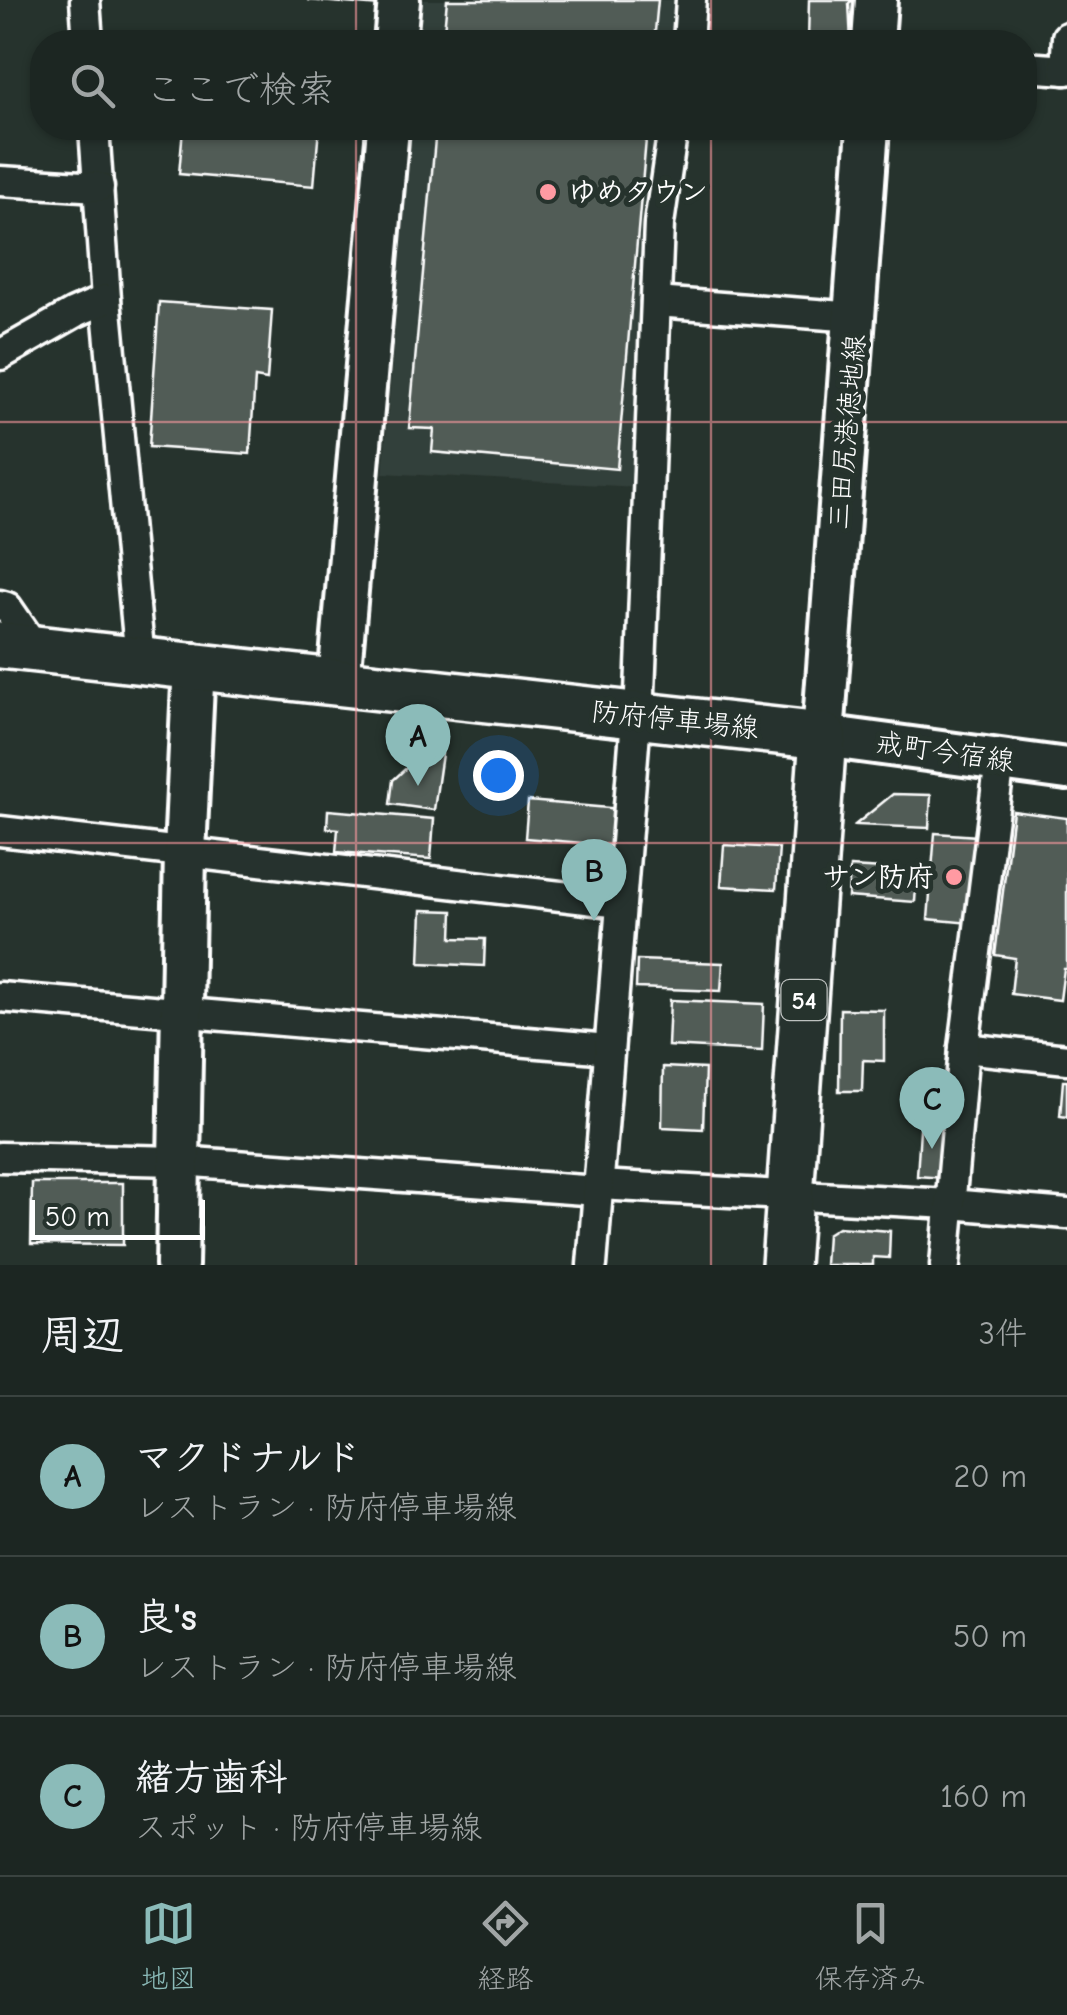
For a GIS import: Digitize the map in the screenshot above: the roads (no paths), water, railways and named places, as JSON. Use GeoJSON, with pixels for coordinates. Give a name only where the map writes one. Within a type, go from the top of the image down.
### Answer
{"type":"FeatureCollection","features":[{"type":"Feature","properties":{"kind":"main road","name":"防府停車場線"},"geometry":{"type":"LineString","coordinates":[[18,647],[339,681],[637,724],[823,736]]}},
{"type":"Feature","properties":{"kind":"main road","name":"54"},"geometry":{"type":"LineString","coordinates":[[785,1265],[823,736]]}},
{"type":"Feature","properties":{"kind":"street"},"geometry":{"type":"LineString","coordinates":[[84,0],[87,30]]}},
{"type":"Feature","properties":{"kind":"street"},"geometry":{"type":"LineString","coordinates":[[396,30],[399,0]]}},
{"type":"Feature","properties":{"kind":"street"},"geometry":{"type":"LineString","coordinates":[[689,30],[691,0]]}},
{"type":"Feature","properties":{"kind":"street"},"geometry":{"type":"LineString","coordinates":[[875,30],[876,0]]}},
{"type":"Feature","properties":{"kind":"street"},"geometry":{"type":"LineString","coordinates":[[1037,68],[1066,70],[1067,38]]}},
{"type":"Feature","properties":{"kind":"street"},"geometry":{"type":"LineString","coordinates":[[95,140],[140,660]]}},
{"type":"Feature","properties":{"kind":"street"},"geometry":{"type":"LineString","coordinates":[[339,681],[387,140]]}},
{"type":"Feature","properties":{"kind":"street"},"geometry":{"type":"LineString","coordinates":[[592,1265],[637,724],[659,224],[672,140]]}},
{"type":"Feature","properties":{"kind":"street","name":"三田尻港徳地線"},"geometry":{"type":"LineString","coordinates":[[823,736],[867,140]]}},
{"type":"Feature","properties":{"kind":"street"},"geometry":{"type":"LineString","coordinates":[[0,180],[98,187]]}},
{"type":"Feature","properties":{"kind":"street"},"geometry":{"type":"LineString","coordinates":[[0,356],[106,300]]}},
{"type":"Feature","properties":{"kind":"street"},"geometry":{"type":"LineString","coordinates":[[656,302],[856,317]]}},
{"type":"Feature","properties":{"kind":"street"},"geometry":{"type":"LineString","coordinates":[[0,605],[8,608],[18,647]]}},
{"type":"Feature","properties":{"kind":"street"},"geometry":{"type":"LineString","coordinates":[[177,1265],[185,852],[194,664]]}},
{"type":"Feature","properties":{"kind":"street","name":"戒町今宿線"},"geometry":{"type":"LineString","coordinates":[[823,736],[1067,769]]}},
{"type":"Feature","properties":{"kind":"street"},"geometry":{"type":"LineString","coordinates":[[945,1265],[964,1048],[1000,760]]}},
{"type":"Feature","properties":{"kind":"street"},"geometry":{"type":"LineString","coordinates":[[0,830],[621,903]]}},
{"type":"Feature","properties":{"kind":"street"},"geometry":{"type":"LineString","coordinates":[[0,997],[610,1049]]}},
{"type":"Feature","properties":{"kind":"street"},"geometry":{"type":"LineString","coordinates":[[964,1048],[1067,1059]]}},
{"type":"Feature","properties":{"kind":"street"},"geometry":{"type":"LineString","coordinates":[[0,1157],[179,1160],[1067,1214]]}},
{"type":"Feature","properties":{"kind":"place","name":"ゆめタウン"},"geometry":{"type":"Point","coordinates":[548,192]}},
{"type":"Feature","properties":{"kind":"place","name":"マクドナルド"},"geometry":{"type":"Point","coordinates":[418,786]}},
{"type":"Feature","properties":{"kind":"place","name":"サン防府"},"geometry":{"type":"Point","coordinates":[954,877]}},
{"type":"Feature","properties":{"kind":"place","name":"良's"},"geometry":{"type":"Point","coordinates":[594,921]}},
{"type":"Feature","properties":{"kind":"place","name":"緒方歯科"},"geometry":{"type":"Point","coordinates":[932,1149]}}]}
